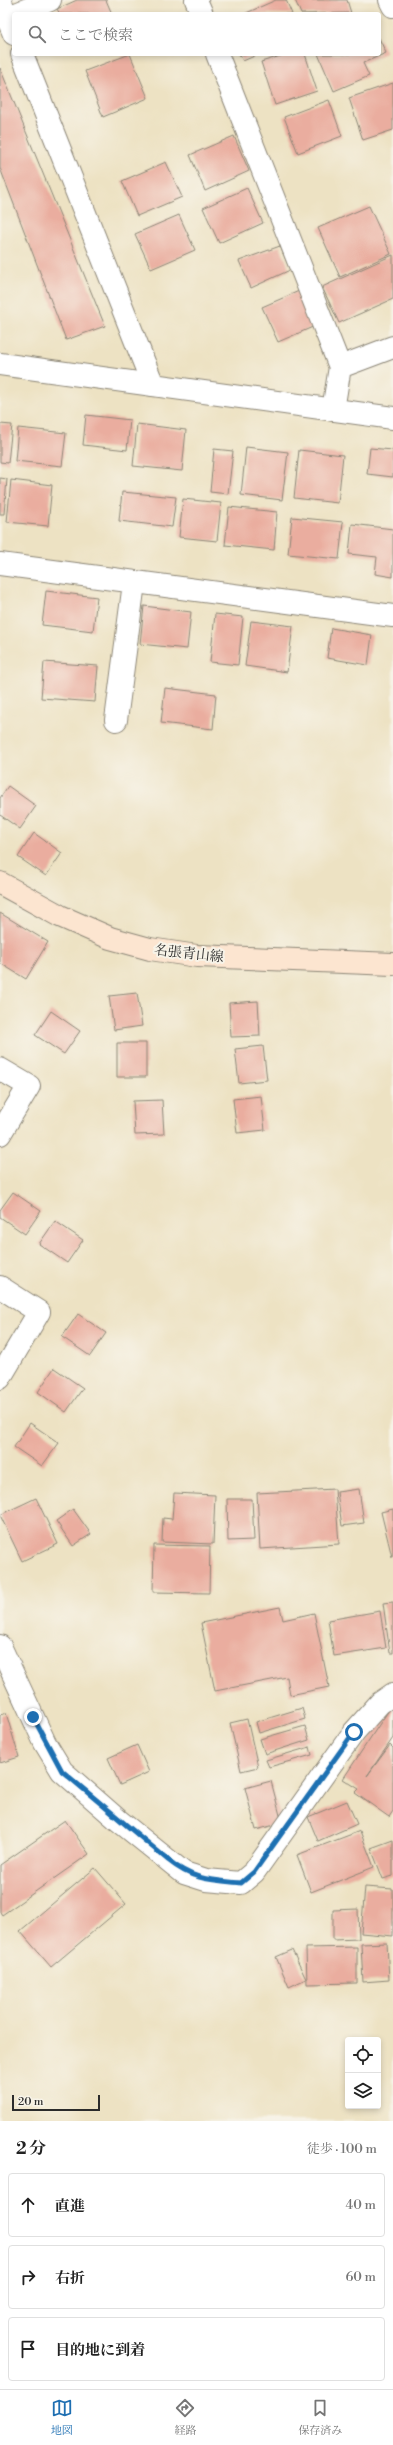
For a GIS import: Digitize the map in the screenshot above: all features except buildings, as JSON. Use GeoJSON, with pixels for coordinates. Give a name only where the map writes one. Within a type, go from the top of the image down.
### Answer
{"type":"FeatureCollection","features":[{"type":"Feature","properties":{"kind":"main road","name":"名張青山線"},"geometry":{"type":"LineString","coordinates":[[0,883],[60,916],[96,932],[150,949],[197,956],[393,964]]}},
{"type":"Feature","properties":{"kind":"street"},"geometry":{"type":"LineString","coordinates":[[21,12],[50,0]]}},
{"type":"Feature","properties":{"kind":"street"},"geometry":{"type":"LineString","coordinates":[[196,0],[201,12]]}},
{"type":"Feature","properties":{"kind":"street"},"geometry":{"type":"LineString","coordinates":[[390,0],[393,6]]}},
{"type":"Feature","properties":{"kind":"street"},"geometry":{"type":"LineString","coordinates":[[23,56],[153,385]]}},
{"type":"Feature","properties":{"kind":"street"},"geometry":{"type":"LineString","coordinates":[[218,56],[340,367],[333,410]]}},
{"type":"Feature","properties":{"kind":"street"},"geometry":{"type":"LineString","coordinates":[[340,367],[393,347]]}},
{"type":"Feature","properties":{"kind":"street"},"geometry":{"type":"LineString","coordinates":[[0,364],[393,418]]}},
{"type":"Feature","properties":{"kind":"street"},"geometry":{"type":"LineString","coordinates":[[0,564],[134,583],[393,616]]}},
{"type":"Feature","properties":{"kind":"street"},"geometry":{"type":"LineString","coordinates":[[116,720],[134,583]]}},
{"type":"Feature","properties":{"kind":"street"},"geometry":{"type":"LineString","coordinates":[[0,1069],[29,1086],[0,1134]]}},
{"type":"Feature","properties":{"kind":"street"},"geometry":{"type":"LineString","coordinates":[[0,1287],[39,1312],[0,1378]]}},
{"type":"Feature","properties":{"kind":"street"},"geometry":{"type":"LineString","coordinates":[[0,1646],[45,1743],[62,1771],[118,1820],[184,1873],[206,1880],[241,1883],[254,1872],[354,1732],[380,1703],[393,1694]]}},
{"type":"Feature","properties":{"kind":"route"},"geometry":{"type":"LineString","coordinates":[[33,1717],[45,1743],[62,1771],[118,1820],[184,1873],[206,1880],[241,1883],[254,1872],[313,1787],[354,1732]]}}]}
